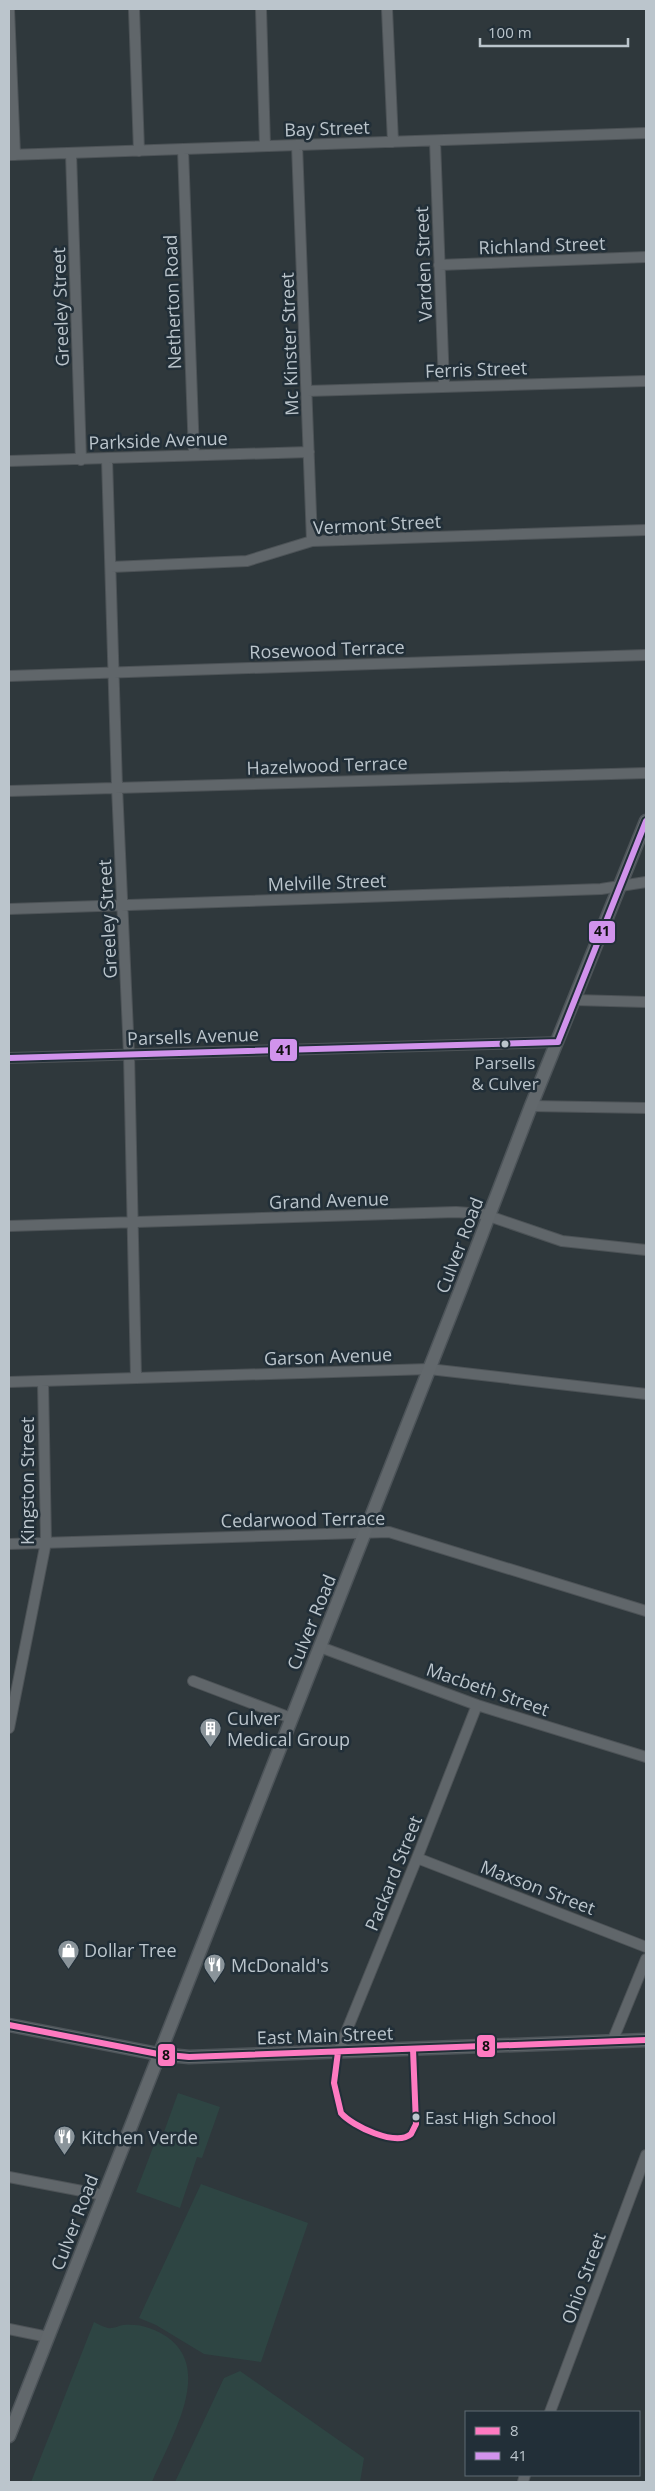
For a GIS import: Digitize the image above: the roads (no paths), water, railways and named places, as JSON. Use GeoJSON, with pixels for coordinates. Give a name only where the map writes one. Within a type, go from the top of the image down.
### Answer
{"type":"FeatureCollection","features":[{"type":"Feature","properties":{"kind":"main road","name":"Culver Road"},"geometry":{"type":"LineString","coordinates":[[9,2436],[490,1216],[531,1106],[646,821]]}},
{"type":"Feature","properties":{"kind":"main road","name":"East Main Street"},"geometry":{"type":"LineString","coordinates":[[9,2024],[158,2054],[189,2057],[646,2040]]}},
{"type":"Feature","properties":{"kind":"street"},"geometry":{"type":"LineString","coordinates":[[9,9],[12,155]]}},
{"type":"Feature","properties":{"kind":"street"},"geometry":{"type":"LineString","coordinates":[[134,9],[139,151]]}},
{"type":"Feature","properties":{"kind":"street"},"geometry":{"type":"LineString","coordinates":[[261,9],[266,146]]}},
{"type":"Feature","properties":{"kind":"street"},"geometry":{"type":"LineString","coordinates":[[387,9],[392,142]]}},
{"type":"Feature","properties":{"kind":"street","name":"Bay Street"},"geometry":{"type":"LineString","coordinates":[[12,155],[646,133]]}},
{"type":"Feature","properties":{"kind":"street","name":"Varden Street"},"geometry":{"type":"LineString","coordinates":[[435,141],[444,386]]}},
{"type":"Feature","properties":{"kind":"street","name":"Mc Kinster Street"},"geometry":{"type":"LineString","coordinates":[[298,145],[312,541]]}},
{"type":"Feature","properties":{"kind":"street","name":"Netherton Road"},"geometry":{"type":"LineString","coordinates":[[183,149],[194,454]]}},
{"type":"Feature","properties":{"kind":"street","name":"Greeley Street"},"geometry":{"type":"LineString","coordinates":[[71,153],[81,460]]}},
{"type":"Feature","properties":{"kind":"street","name":"Richland Street"},"geometry":{"type":"LineString","coordinates":[[439,265],[646,257]]}},
{"type":"Feature","properties":{"kind":"street","name":"Ferris Street"},"geometry":{"type":"LineString","coordinates":[[307,391],[646,381]]}},
{"type":"Feature","properties":{"kind":"street","name":"Parkside Avenue"},"geometry":{"type":"LineString","coordinates":[[9,461],[309,452]]}},
{"type":"Feature","properties":{"kind":"street","name":"Greeley Street"},"geometry":{"type":"LineString","coordinates":[[108,459],[116,672],[117,787],[124,905],[129,1054],[136,1378]]}},
{"type":"Feature","properties":{"kind":"street","name":"Vermont Street"},"geometry":{"type":"LineString","coordinates":[[111,567],[247,560],[312,541],[646,530]]}},
{"type":"Feature","properties":{"kind":"street","name":"Rosewood Terrace"},"geometry":{"type":"LineString","coordinates":[[9,676],[646,655]]}},
{"type":"Feature","properties":{"kind":"street","name":"Hazelwood Terrace"},"geometry":{"type":"LineString","coordinates":[[9,791],[646,773]]}},
{"type":"Feature","properties":{"kind":"street","name":"Melville Street"},"geometry":{"type":"LineString","coordinates":[[9,909],[619,888],[646,882]]}},
{"type":"Feature","properties":{"kind":"street"},"geometry":{"type":"LineString","coordinates":[[575,1000],[646,1002]]}},
{"type":"Feature","properties":{"kind":"street","name":"Parsells Avenue"},"geometry":{"type":"LineString","coordinates":[[9,1058],[558,1042]]}},
{"type":"Feature","properties":{"kind":"street"},"geometry":{"type":"LineString","coordinates":[[531,1106],[646,1108]]}},
{"type":"Feature","properties":{"kind":"street","name":"Grand Avenue"},"geometry":{"type":"LineString","coordinates":[[9,1226],[456,1212],[490,1216],[562,1241],[646,1250]]}},
{"type":"Feature","properties":{"kind":"street","name":"Garson Avenue"},"geometry":{"type":"LineString","coordinates":[[9,1382],[429,1369],[646,1394]]}},
{"type":"Feature","properties":{"kind":"street","name":"Kingston Street"},"geometry":{"type":"LineString","coordinates":[[9,1728],[46,1542],[43,1381]]}},
{"type":"Feature","properties":{"kind":"street","name":"Cedarwood Terrace"},"geometry":{"type":"LineString","coordinates":[[9,1544],[365,1532],[399,1534],[646,1611]]}},
{"type":"Feature","properties":{"kind":"street","name":"Macbeth Street"},"geometry":{"type":"LineString","coordinates":[[320,1647],[477,1705],[646,1757]]}},
{"type":"Feature","properties":{"kind":"street"},"geometry":{"type":"LineString","coordinates":[[193,1681],[291,1718]]}},
{"type":"Feature","properties":{"kind":"street","name":"Packard Street"},"geometry":{"type":"LineString","coordinates":[[338,2052],[477,1705]]}},
{"type":"Feature","properties":{"kind":"street","name":"Maxson Street"},"geometry":{"type":"LineString","coordinates":[[417,1858],[646,1947]]}},
{"type":"Feature","properties":{"kind":"street"},"geometry":{"type":"LineString","coordinates":[[612,2042],[646,1959]]}},
{"type":"Feature","properties":{"kind":"street","name":"Ohio Street"},"geometry":{"type":"LineString","coordinates":[[550,2411],[646,2155]]}},
{"type":"Feature","properties":{"kind":"street"},"geometry":{"type":"LineString","coordinates":[[9,2177],[103,2195]]}},
{"type":"Feature","properties":{"kind":"street"},"geometry":{"type":"LineString","coordinates":[[9,2329],[48,2337]]}},
{"type":"Feature","properties":{"kind":"place","name":"Parsells & Culver"},"geometry":{"type":"Point","coordinates":[505,1044]}},
{"type":"Feature","properties":{"kind":"place","name":"Culver Medical Group"},"geometry":{"type":"Point","coordinates":[211,1747]}},
{"type":"Feature","properties":{"kind":"place","name":"Dollar Tree"},"geometry":{"type":"Point","coordinates":[68,1969]}},
{"type":"Feature","properties":{"kind":"place","name":"McDonald's"},"geometry":{"type":"Point","coordinates":[215,1984]}},
{"type":"Feature","properties":{"kind":"place","name":"East High School"},"geometry":{"type":"Point","coordinates":[416,2117]}},
{"type":"Feature","properties":{"kind":"place","name":"Kitchen Verde"},"geometry":{"type":"Point","coordinates":[65,2156]}}]}
